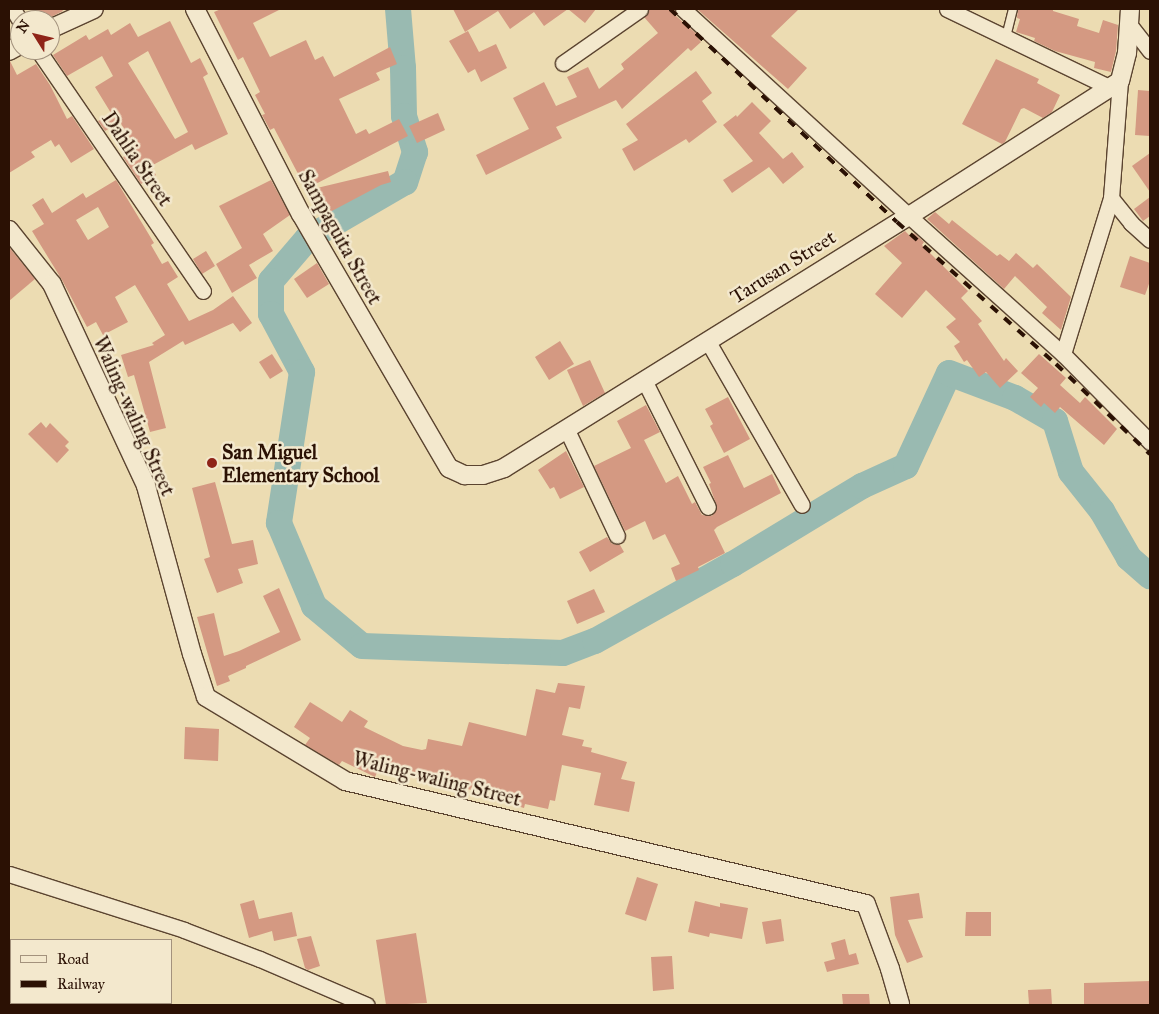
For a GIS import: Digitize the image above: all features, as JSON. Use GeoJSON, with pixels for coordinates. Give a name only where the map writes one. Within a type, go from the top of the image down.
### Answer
{"type":"FeatureCollection","features":[{"type":"Feature","properties":{"kind":"street"},"geometry":{"type":"LineString","coordinates":[[60,24],[94,9]]}},
{"type":"Feature","properties":{"kind":"street","name":"Sampaguita Street"},"geometry":{"type":"LineString","coordinates":[[195,9],[313,234],[449,468],[464,475]]}},
{"type":"Feature","properties":{"kind":"street"},"geometry":{"type":"LineString","coordinates":[[563,63],[640,9]]}},
{"type":"Feature","properties":{"kind":"street"},"geometry":{"type":"LineString","coordinates":[[683,9],[1063,354],[1150,442]]}},
{"type":"Feature","properties":{"kind":"street"},"geometry":{"type":"LineString","coordinates":[[947,9],[1006,37],[1116,84]]}},
{"type":"Feature","properties":{"kind":"street"},"geometry":{"type":"LineString","coordinates":[[1063,354],[1111,198],[1116,84],[1127,53],[1129,16]]}},
{"type":"Feature","properties":{"kind":"street"},"geometry":{"type":"LineString","coordinates":[[1129,16],[1150,51]]}},
{"type":"Feature","properties":{"kind":"street","name":"Dahlia Street"},"geometry":{"type":"LineString","coordinates":[[45,60],[203,291]]}},
{"type":"Feature","properties":{"kind":"street","name":"Tarusan Street"},"geometry":{"type":"LineString","coordinates":[[464,475],[483,475],[504,468],[909,216],[1116,84]]}},
{"type":"Feature","properties":{"kind":"street"},"geometry":{"type":"LineString","coordinates":[[1111,198],[1131,223],[1150,240]]}},
{"type":"Feature","properties":{"kind":"street","name":"Waling-waling Street"},"geometry":{"type":"LineString","coordinates":[[9,230],[52,284],[146,486],[192,654],[206,697],[345,781],[866,904],[890,969],[900,1005]]}},
{"type":"Feature","properties":{"kind":"street"},"geometry":{"type":"LineString","coordinates":[[707,340],[802,506]]}},
{"type":"Feature","properties":{"kind":"street"},"geometry":{"type":"LineString","coordinates":[[644,380],[708,507]]}},
{"type":"Feature","properties":{"kind":"street"},"geometry":{"type":"LineString","coordinates":[[566,428],[617,536]]}},
{"type":"Feature","properties":{"kind":"street"},"geometry":{"type":"LineString","coordinates":[[9,874],[184,930],[260,958],[367,1005]]}},
{"type":"Feature","properties":{"kind":"lane"},"geometry":{"type":"LineString","coordinates":[[1006,37],[1013,9]]}},
{"type":"Feature","properties":{"kind":"building"},"geometry":{"type":"Polygon","coordinates":[[[62,9],[63,11],[60,12],[60,10],[33,10],[62,9]]]}},
{"type":"Feature","properties":{"kind":"building"},"geometry":{"type":"Polygon","coordinates":[[[221,9],[281,9],[253,23],[270,57],[306,40],[315,60],[323,56],[334,77],[390,47],[397,64],[376,73],[380,80],[339,99],[356,134],[366,129],[369,134],[399,119],[408,136],[306,189],[274,128],[270,130],[262,115],[265,114],[255,95],[260,92],[243,57],[238,60],[214,12],[221,9]]]}},
{"type":"Feature","properties":{"kind":"building"},"geometry":{"type":"Polygon","coordinates":[[[453,9],[568,9],[544,26],[534,12],[510,29],[498,11],[465,32],[453,9]]]}},
{"type":"Feature","properties":{"kind":"building"},"geometry":{"type":"Polygon","coordinates":[[[568,9],[596,9],[585,23],[568,9]]]}},
{"type":"Feature","properties":{"kind":"building"},"geometry":{"type":"Polygon","coordinates":[[[649,9],[674,9],[676,16],[699,36],[697,37],[701,42],[691,51],[688,48],[622,109],[616,100],[556,127],[562,138],[486,175],[476,155],[529,129],[513,98],[544,82],[556,106],[577,97],[567,77],[588,67],[599,89],[624,69],[621,64],[658,33],[644,17],[649,9]]]}},
{"type":"Feature","properties":{"kind":"building"},"geometry":{"type":"Polygon","coordinates":[[[697,9],[799,9],[771,36],[807,68],[788,89],[697,9]]]}},
{"type":"Feature","properties":{"kind":"building"},"geometry":{"type":"Polygon","coordinates":[[[1018,9],[1053,9],[1053,11],[1079,19],[1077,26],[1099,33],[1103,20],[1118,25],[1116,51],[1111,72],[1094,68],[1095,62],[1055,51],[1034,41],[1035,38],[1016,32],[1020,19],[1017,18],[1018,9]]]}},
{"type":"Feature","properties":{"kind":"building"},"geometry":{"type":"Polygon","coordinates":[[[170,21],[191,63],[200,58],[208,74],[203,77],[228,134],[195,150],[192,144],[151,166],[156,175],[141,184],[123,157],[136,150],[120,122],[105,131],[98,121],[111,113],[95,87],[113,76],[102,56],[67,76],[56,60],[60,60],[60,51],[86,35],[89,40],[108,29],[111,35],[130,23],[138,37],[170,21]],[[148,51],[128,63],[175,139],[188,132],[148,51]]]}},
{"type":"Feature","properties":{"kind":"building"},"geometry":{"type":"Polygon","coordinates":[[[468,31],[479,52],[496,44],[507,68],[481,82],[475,69],[468,73],[449,41],[468,31]]]}},
{"type":"Feature","properties":{"kind":"building"},"geometry":{"type":"Polygon","coordinates":[[[996,59],[1039,79],[1037,83],[1060,95],[1052,112],[1043,118],[1024,108],[1021,109],[1005,142],[1002,144],[962,124],[996,59]]]}},
{"type":"Feature","properties":{"kind":"building"},"geometry":{"type":"Polygon","coordinates":[[[10,61],[17,75],[36,64],[50,85],[67,119],[72,116],[94,149],[71,163],[59,144],[55,147],[51,140],[31,152],[35,157],[9,173],[10,61]]]}},
{"type":"Feature","properties":{"kind":"building"},"geometry":{"type":"Polygon","coordinates":[[[696,71],[712,93],[702,101],[717,122],[689,143],[686,139],[634,171],[622,149],[638,140],[626,124],[696,71]]]}},
{"type":"Feature","properties":{"kind":"building"},"geometry":{"type":"Polygon","coordinates":[[[1138,90],[1150,91],[1150,136],[1135,135],[1138,90]]]}},
{"type":"Feature","properties":{"kind":"building"},"geometry":{"type":"Polygon","coordinates":[[[752,102],[771,121],[759,133],[783,159],[792,152],[804,167],[783,184],[769,167],[732,193],[723,180],[753,161],[723,125],[736,115],[737,117],[752,102]]]}},
{"type":"Feature","properties":{"kind":"building"},"geometry":{"type":"Polygon","coordinates":[[[438,113],[445,130],[417,143],[409,126],[438,113]]]}},
{"type":"Feature","properties":{"kind":"building"},"geometry":{"type":"Polygon","coordinates":[[[1150,153],[1150,192],[1132,166],[1150,153]]]}},
{"type":"Feature","properties":{"kind":"building"},"geometry":{"type":"Polygon","coordinates":[[[388,171],[391,182],[381,185],[330,212],[317,188],[388,171]]]}},
{"type":"Feature","properties":{"kind":"building"},"geometry":{"type":"Polygon","coordinates":[[[116,180],[154,243],[151,245],[162,264],[168,261],[178,277],[167,284],[189,321],[213,310],[233,296],[252,323],[240,332],[233,323],[185,345],[183,341],[149,362],[166,428],[150,432],[134,375],[128,377],[121,355],[154,345],[152,343],[165,335],[135,285],[115,297],[128,322],[103,335],[96,322],[87,327],[62,280],[32,231],[44,224],[32,205],[43,198],[52,213],[83,193],[86,198],[116,180]],[[98,207],[76,220],[88,240],[109,227],[98,207]]]}},
{"type":"Feature","properties":{"kind":"building"},"geometry":{"type":"Polygon","coordinates":[[[271,180],[290,215],[263,234],[273,251],[249,265],[257,278],[232,293],[216,264],[242,248],[219,206],[271,180]]]}},
{"type":"Feature","properties":{"kind":"building"},"geometry":{"type":"Polygon","coordinates":[[[1150,197],[1150,216],[1143,221],[1134,209],[1150,197]]]}},
{"type":"Feature","properties":{"kind":"building"},"geometry":{"type":"Polygon","coordinates":[[[935,212],[949,224],[952,220],[997,256],[1000,254],[1009,261],[1016,253],[1033,268],[1037,264],[1071,297],[1061,330],[1042,313],[1047,307],[1015,276],[1004,289],[927,219],[935,212]]]}},
{"type":"Feature","properties":{"kind":"building"},"geometry":{"type":"Polygon","coordinates":[[[905,231],[911,237],[914,233],[924,242],[922,245],[968,291],[961,298],[982,321],[978,324],[1004,361],[1006,358],[1018,371],[1000,388],[986,372],[979,377],[967,360],[964,362],[954,346],[960,342],[946,327],[956,319],[926,290],[902,318],[875,294],[902,263],[884,246],[905,231]]]}},
{"type":"Feature","properties":{"kind":"building"},"geometry":{"type":"Polygon","coordinates":[[[9,247],[35,279],[9,301],[9,247]]]}},
{"type":"Feature","properties":{"kind":"building"},"geometry":{"type":"Polygon","coordinates":[[[206,251],[215,266],[202,274],[193,259],[206,251]]]}},
{"type":"Feature","properties":{"kind":"building"},"geometry":{"type":"Polygon","coordinates":[[[1130,256],[1150,263],[1150,281],[1145,295],[1120,287],[1130,256]]]}},
{"type":"Feature","properties":{"kind":"building"},"geometry":{"type":"Polygon","coordinates":[[[317,263],[329,284],[307,298],[294,279],[317,263]]]}},
{"type":"Feature","properties":{"kind":"building"},"geometry":{"type":"Polygon","coordinates":[[[560,341],[574,364],[549,380],[535,357],[560,341]]]}},
{"type":"Feature","properties":{"kind":"building"},"geometry":{"type":"Polygon","coordinates":[[[272,354],[283,371],[270,379],[259,362],[272,354]]]}},
{"type":"Feature","properties":{"kind":"building"},"geometry":{"type":"Polygon","coordinates":[[[1039,354],[1066,378],[1060,385],[1080,403],[1085,397],[1117,429],[1104,445],[1060,407],[1055,413],[1044,403],[1041,407],[1030,397],[1038,388],[1021,373],[1039,354]]]}},
{"type":"Feature","properties":{"kind":"building"},"geometry":{"type":"Polygon","coordinates":[[[590,360],[605,393],[583,406],[567,370],[590,360]]]}},
{"type":"Feature","properties":{"kind":"building"},"geometry":{"type":"Polygon","coordinates":[[[728,397],[750,439],[724,453],[710,426],[713,424],[705,409],[728,397]]]}},
{"type":"Feature","properties":{"kind":"building"},"geometry":{"type":"Polygon","coordinates":[[[646,405],[660,432],[644,440],[666,483],[678,476],[692,504],[695,502],[702,515],[712,516],[717,507],[709,484],[711,483],[703,467],[728,455],[744,488],[772,474],[781,493],[717,527],[714,530],[725,553],[698,567],[699,570],[676,581],[671,568],[680,564],[665,534],[653,540],[645,521],[625,531],[594,466],[631,448],[617,421],[646,405]]]}},
{"type":"Feature","properties":{"kind":"building"},"geometry":{"type":"Polygon","coordinates":[[[41,422],[46,428],[50,423],[69,442],[65,446],[69,450],[57,463],[28,434],[41,422]]]}},
{"type":"Feature","properties":{"kind":"building"},"geometry":{"type":"Polygon","coordinates":[[[566,451],[584,487],[560,499],[554,487],[550,489],[538,470],[566,451]]]}},
{"type":"Feature","properties":{"kind":"building"},"geometry":{"type":"Polygon","coordinates":[[[215,482],[232,544],[253,540],[258,564],[238,569],[243,583],[217,593],[204,559],[210,557],[192,488],[215,482]]]}},
{"type":"Feature","properties":{"kind":"building"},"geometry":{"type":"Polygon","coordinates":[[[607,537],[612,544],[620,545],[624,552],[590,572],[579,552],[607,537]]]}},
{"type":"Feature","properties":{"kind":"building"},"geometry":{"type":"Polygon","coordinates":[[[279,588],[301,640],[246,666],[246,668],[228,676],[230,681],[217,686],[197,617],[214,613],[224,656],[239,651],[280,632],[263,596],[279,588]]]}},
{"type":"Feature","properties":{"kind":"building"},"geometry":{"type":"Polygon","coordinates":[[[594,589],[605,612],[577,624],[567,601],[594,589]]]}},
{"type":"Feature","properties":{"kind":"building"},"geometry":{"type":"Polygon","coordinates":[[[558,683],[585,686],[580,709],[569,707],[562,735],[584,740],[582,746],[592,748],[591,752],[627,762],[621,779],[635,782],[629,812],[594,805],[601,773],[562,765],[555,801],[550,800],[548,809],[525,804],[524,808],[504,802],[506,797],[472,786],[471,790],[439,780],[438,783],[378,770],[375,777],[342,761],[339,765],[305,745],[310,738],[294,727],[310,702],[342,722],[350,710],[368,721],[364,727],[403,746],[422,750],[426,749],[428,739],[462,746],[469,722],[526,736],[536,689],[555,693],[558,683]]]}},
{"type":"Feature","properties":{"kind":"building"},"geometry":{"type":"Polygon","coordinates":[[[185,727],[219,729],[218,761],[184,759],[185,727]]]}},
{"type":"Feature","properties":{"kind":"building"},"geometry":{"type":"Polygon","coordinates":[[[637,877],[658,884],[646,921],[625,914],[637,877]]]}},
{"type":"Feature","properties":{"kind":"building"},"geometry":{"type":"Polygon","coordinates":[[[919,893],[923,918],[908,920],[923,957],[907,963],[895,935],[890,897],[919,893]]]}},
{"type":"Feature","properties":{"kind":"building"},"geometry":{"type":"Polygon","coordinates":[[[254,900],[259,919],[292,912],[297,936],[274,941],[272,931],[249,938],[240,904],[254,900]]]}},
{"type":"Feature","properties":{"kind":"building"},"geometry":{"type":"Polygon","coordinates":[[[695,901],[720,907],[720,903],[748,908],[742,939],[710,933],[709,937],[688,932],[695,901]]]}},
{"type":"Feature","properties":{"kind":"building"},"geometry":{"type":"Polygon","coordinates":[[[966,912],[991,912],[991,936],[965,936],[966,912]]]}},
{"type":"Feature","properties":{"kind":"building"},"geometry":{"type":"Polygon","coordinates":[[[781,919],[784,941],[766,944],[762,922],[781,919]]]}},
{"type":"Feature","properties":{"kind":"building"},"geometry":{"type":"Polygon","coordinates":[[[416,933],[427,1003],[386,1005],[376,940],[416,933]]]}},
{"type":"Feature","properties":{"kind":"building"},"geometry":{"type":"Polygon","coordinates":[[[311,936],[320,966],[308,970],[305,968],[297,939],[311,936]]]}},
{"type":"Feature","properties":{"kind":"building"},"geometry":{"type":"Polygon","coordinates":[[[845,939],[849,955],[856,953],[859,964],[827,972],[824,962],[835,959],[831,943],[845,939]]]}},
{"type":"Feature","properties":{"kind":"building"},"geometry":{"type":"Polygon","coordinates":[[[672,956],[674,989],[653,991],[651,957],[672,956]]]}},
{"type":"Feature","properties":{"kind":"building"},"geometry":{"type":"Polygon","coordinates":[[[1150,981],[1150,1005],[1084,1005],[1084,983],[1150,981]]]}},
{"type":"Feature","properties":{"kind":"building"},"geometry":{"type":"Polygon","coordinates":[[[1051,989],[1052,1005],[1029,1005],[1028,990],[1051,989]]]}},
{"type":"Feature","properties":{"kind":"building"},"geometry":{"type":"Polygon","coordinates":[[[842,994],[869,994],[870,1005],[843,1005],[842,994]]]}},
{"type":"Feature","properties":{"kind":"waterway"},"geometry":{"type":"LineString","coordinates":[[398,9],[403,68],[404,116],[415,152],[405,182],[307,239],[271,281],[271,314],[302,372],[279,523],[314,606],[362,646],[563,653],[595,641],[733,564],[862,486],[906,466],[949,373],[1015,398],[1055,421],[1071,472],[1102,511],[1129,558],[1150,576]]}},
{"type":"Feature","properties":{"kind":"railway"},"geometry":{"type":"LineString","coordinates":[[670,9],[897,222],[1056,364],[1150,454]]}},
{"type":"Feature","properties":{"kind":"place","name":"San Miguel Elementary School"},"geometry":{"type":"Point","coordinates":[212,463]}}]}
